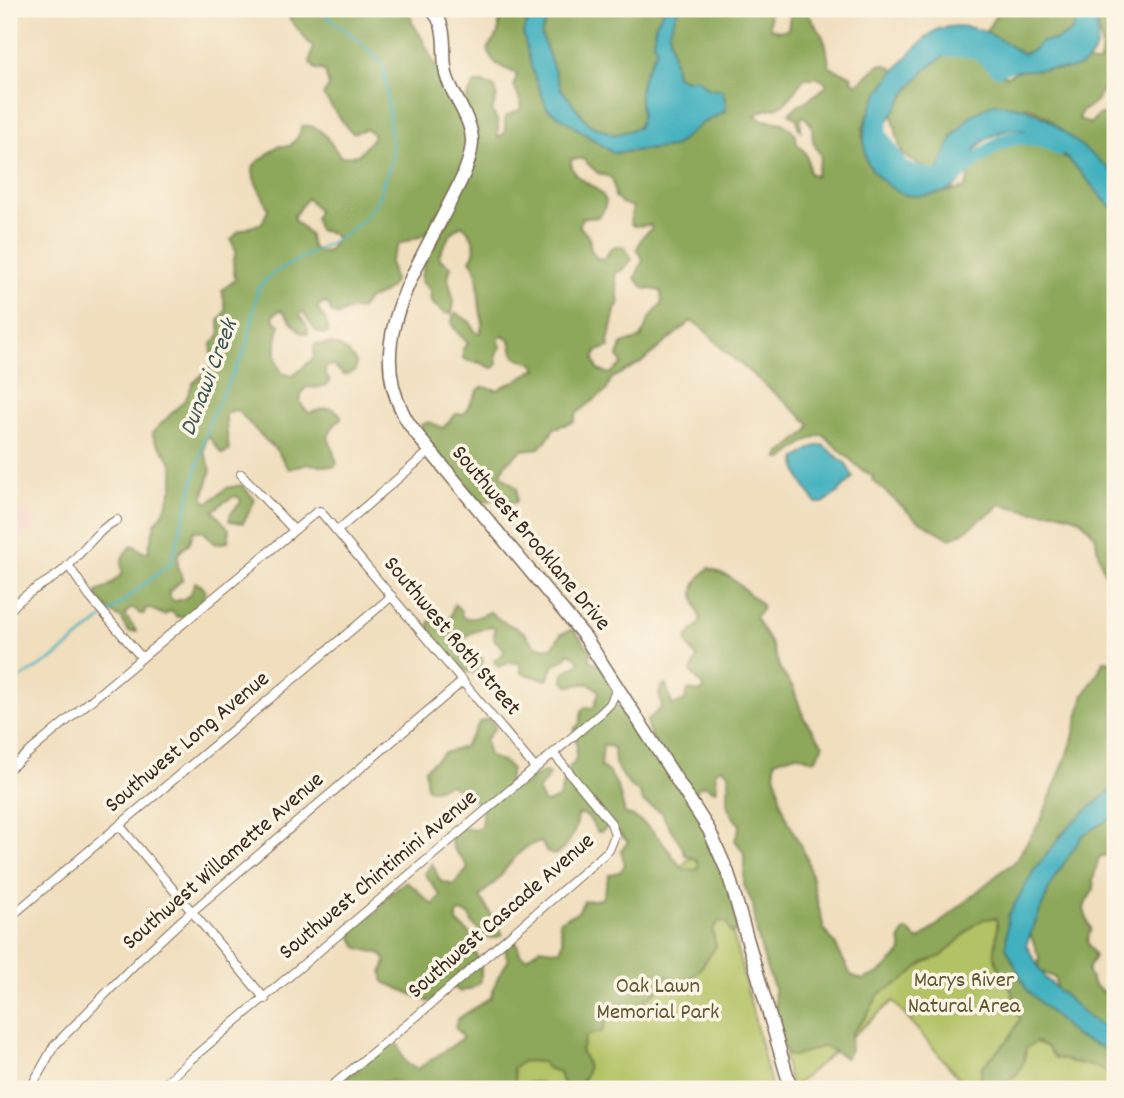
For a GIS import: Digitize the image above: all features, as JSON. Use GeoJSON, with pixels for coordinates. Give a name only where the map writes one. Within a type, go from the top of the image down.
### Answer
{"type":"FeatureCollection","features":[{"type":"Feature","properties":{"kind":"street","name":"Southwest Brooklane Drive"},"geometry":{"type":"LineString","coordinates":[[431,9],[440,18],[445,35],[445,66],[449,83],[469,125],[472,141],[465,172],[414,275],[390,334],[390,373],[398,401],[403,414],[429,451],[585,637],[700,815],[721,855],[791,1089]]}},
{"type":"Feature","properties":{"kind":"street"},"geometry":{"type":"LineString","coordinates":[[9,769],[294,530],[320,511],[338,530],[429,451]]}},
{"type":"Feature","properties":{"kind":"street"},"geometry":{"type":"LineString","coordinates":[[241,474],[294,530]]}},
{"type":"Feature","properties":{"kind":"street"},"geometry":{"type":"LineString","coordinates":[[11,609],[22,598],[62,571],[101,531],[117,520]]}},
{"type":"Feature","properties":{"kind":"street","name":"Southwest Roth Street"},"geometry":{"type":"LineString","coordinates":[[338,530],[535,768]]}},
{"type":"Feature","properties":{"kind":"street"},"geometry":{"type":"LineString","coordinates":[[68,565],[89,596],[142,658]]}},
{"type":"Feature","properties":{"kind":"street","name":"Southwest Long Avenue"},"geometry":{"type":"LineString","coordinates":[[9,918],[392,596]]}},
{"type":"Feature","properties":{"kind":"street","name":"Southwest Willamette Avenue"},"geometry":{"type":"LineString","coordinates":[[30,1089],[54,1046],[140,959],[463,681]]}},
{"type":"Feature","properties":{"kind":"street","name":"Southwest Chintimini Avenue"},"geometry":{"type":"LineString","coordinates":[[160,1089],[190,1060],[602,712],[617,689]]}},
{"type":"Feature","properties":{"kind":"street","name":"Southwest Cascade Avenue"},"geometry":{"type":"LineString","coordinates":[[328,1089],[609,850],[615,835],[611,823],[553,753]]}},
{"type":"Feature","properties":{"kind":"street"},"geometry":{"type":"LineString","coordinates":[[120,826],[265,999]]}},
{"type":"Feature","properties":{"kind":"shaded area"},"geometry":{"type":"Polygon","coordinates":[[[9,493],[36,525],[9,548],[9,493]]]}},
{"type":"Feature","properties":{"kind":"green space"},"geometry":{"type":"Polygon","coordinates":[[[290,9],[405,9],[439,72],[463,104],[475,83],[495,88],[497,96],[492,111],[498,122],[498,138],[505,133],[505,117],[520,110],[522,106],[514,85],[517,74],[498,65],[489,53],[488,47],[496,38],[499,29],[494,9],[533,9],[523,33],[547,108],[613,153],[673,147],[701,124],[725,111],[708,89],[676,76],[669,32],[678,9],[769,9],[770,28],[779,31],[788,29],[790,16],[804,11],[821,33],[831,68],[851,75],[853,82],[857,84],[881,64],[892,68],[899,75],[869,113],[863,139],[921,192],[941,193],[965,188],[973,163],[978,157],[1008,140],[1039,134],[1054,142],[1063,157],[1079,165],[1115,208],[1115,592],[1102,566],[1096,537],[1081,520],[1073,516],[1056,512],[1033,512],[1000,504],[964,532],[949,538],[916,519],[872,480],[873,476],[862,470],[822,434],[779,459],[779,455],[807,432],[810,424],[691,321],[642,362],[611,379],[607,390],[576,414],[574,422],[554,428],[539,448],[522,450],[505,464],[501,475],[517,488],[517,501],[514,503],[493,499],[481,503],[424,437],[421,425],[429,422],[443,428],[456,414],[464,414],[479,389],[483,387],[498,390],[537,369],[533,363],[516,357],[510,340],[502,336],[498,339],[501,347],[496,354],[497,365],[494,368],[463,358],[463,349],[468,343],[455,329],[453,317],[456,313],[470,322],[476,333],[480,333],[483,322],[478,281],[470,260],[475,250],[474,241],[462,225],[451,234],[439,255],[441,260],[451,266],[448,278],[454,302],[452,314],[444,313],[431,302],[430,290],[421,281],[427,259],[450,219],[456,196],[434,216],[425,235],[399,244],[390,262],[394,282],[385,292],[368,300],[361,309],[345,311],[338,316],[331,312],[328,303],[317,308],[326,321],[328,333],[316,331],[304,313],[300,313],[300,316],[307,326],[308,334],[300,332],[283,311],[279,310],[273,316],[280,325],[276,349],[277,362],[282,373],[293,376],[314,358],[314,345],[317,344],[340,347],[356,363],[355,371],[344,375],[334,366],[326,366],[325,374],[330,381],[328,384],[316,388],[307,387],[301,397],[301,404],[309,413],[331,408],[342,417],[328,437],[337,463],[334,467],[309,464],[289,469],[278,452],[239,411],[226,414],[229,451],[222,454],[209,437],[206,438],[204,451],[211,470],[203,498],[208,503],[227,488],[242,485],[255,500],[243,523],[229,521],[231,513],[241,502],[240,498],[235,496],[213,511],[229,529],[228,542],[215,544],[203,531],[194,531],[190,542],[178,554],[178,568],[183,579],[168,593],[172,600],[187,597],[195,582],[202,586],[206,593],[190,617],[177,617],[171,611],[164,615],[149,608],[145,609],[144,614],[140,614],[134,608],[125,615],[137,632],[129,632],[121,618],[110,612],[96,596],[97,592],[109,586],[123,573],[123,557],[133,545],[143,552],[148,552],[155,523],[163,514],[173,486],[173,465],[152,433],[186,399],[193,383],[211,367],[212,344],[220,335],[219,321],[226,310],[222,290],[235,280],[233,264],[236,251],[231,240],[239,231],[262,223],[268,210],[255,182],[254,165],[278,146],[290,146],[298,137],[302,126],[321,131],[341,157],[358,155],[373,138],[373,134],[366,129],[353,133],[349,130],[323,95],[329,86],[325,71],[316,69],[310,63],[313,48],[289,18],[290,9]],[[805,78],[786,102],[755,116],[783,123],[795,133],[797,144],[807,157],[809,173],[816,176],[821,156],[813,142],[812,126],[804,116],[801,118],[801,130],[797,119],[789,113],[826,86],[826,82],[818,78],[805,78]],[[571,159],[572,167],[580,178],[597,190],[606,201],[599,216],[583,217],[579,225],[589,238],[591,250],[597,258],[605,259],[611,248],[623,246],[632,259],[623,270],[615,273],[619,303],[615,310],[609,347],[597,351],[594,358],[598,370],[610,374],[622,364],[618,356],[622,344],[641,338],[649,319],[662,304],[661,291],[644,288],[635,278],[643,260],[637,249],[651,225],[634,226],[630,223],[633,207],[621,203],[615,197],[610,177],[598,173],[583,159],[571,159]],[[307,198],[294,220],[309,234],[312,247],[320,252],[328,251],[337,238],[331,233],[318,230],[315,218],[318,210],[307,198]]]}},
{"type":"Feature","properties":{"kind":"green space"},"geometry":{"type":"Polygon","coordinates":[[[551,9],[665,9],[656,23],[653,42],[657,49],[640,88],[641,114],[638,128],[615,135],[590,125],[561,89],[541,34],[551,9]]]}},
{"type":"Feature","properties":{"kind":"green space"},"geometry":{"type":"Polygon","coordinates":[[[997,9],[1076,9],[1075,23],[1072,32],[1055,41],[1039,43],[1035,49],[1023,54],[986,31],[997,9]]]}},
{"type":"Feature","properties":{"kind":"green space"},"geometry":{"type":"Polygon","coordinates":[[[1094,9],[1115,9],[1112,21],[1115,25],[1115,73],[1107,80],[1095,102],[1081,112],[1079,119],[1090,124],[1098,115],[1105,114],[1110,107],[1109,88],[1115,82],[1115,184],[1046,116],[1027,106],[961,128],[952,137],[950,145],[955,157],[937,174],[902,155],[892,115],[912,73],[950,51],[976,55],[996,71],[1008,76],[1021,68],[1062,70],[1084,58],[1091,63],[1099,63],[1102,49],[1094,9]]]}},
{"type":"Feature","properties":{"kind":"green space"},"geometry":{"type":"Polygon","coordinates":[[[709,568],[730,577],[762,605],[763,608],[755,617],[772,646],[780,669],[793,688],[804,718],[823,745],[816,759],[796,754],[775,761],[775,773],[788,821],[807,858],[824,929],[851,975],[862,980],[880,973],[899,955],[902,951],[900,939],[905,931],[909,931],[918,940],[922,938],[1014,863],[1041,820],[1071,745],[1084,695],[1103,661],[1115,662],[1115,791],[1060,835],[1053,852],[1035,868],[1023,955],[1115,1051],[1115,1080],[1100,1068],[1055,1058],[1047,1047],[1036,1042],[1026,1048],[1022,1065],[1010,1079],[989,1089],[979,1083],[982,1067],[1009,1039],[1020,1020],[1009,983],[1010,978],[1001,970],[995,957],[996,918],[984,919],[974,925],[942,956],[923,963],[904,980],[879,994],[866,1017],[851,1034],[850,1051],[846,1058],[824,1046],[794,1056],[787,1055],[777,1028],[774,987],[757,934],[753,905],[744,885],[744,853],[735,840],[740,825],[730,811],[727,800],[729,773],[722,768],[715,772],[715,791],[704,785],[697,789],[697,795],[701,813],[728,884],[739,931],[731,933],[727,923],[719,921],[712,930],[716,946],[698,972],[688,980],[680,982],[666,976],[658,990],[632,1011],[609,1013],[602,1032],[586,1036],[581,1051],[587,1063],[587,1071],[581,1082],[574,1085],[562,1083],[559,1072],[547,1068],[542,1062],[523,1061],[513,1068],[516,1084],[520,1087],[539,1082],[550,1089],[399,1089],[400,1083],[394,1082],[335,1089],[337,1084],[387,1046],[399,1046],[405,1060],[418,1069],[458,1042],[463,1037],[455,1027],[458,1019],[491,997],[498,977],[508,961],[505,949],[509,942],[517,943],[520,954],[526,958],[540,948],[561,949],[563,941],[559,921],[578,912],[584,901],[602,899],[609,875],[621,871],[625,864],[621,851],[628,842],[610,824],[597,832],[589,818],[578,815],[574,833],[563,849],[553,855],[546,851],[542,843],[535,843],[522,850],[480,897],[502,935],[487,938],[472,923],[470,915],[461,912],[457,914],[457,922],[470,934],[481,965],[481,981],[460,992],[454,987],[429,1002],[384,982],[382,973],[386,961],[382,954],[358,948],[352,938],[353,930],[360,920],[376,913],[388,895],[405,882],[434,905],[440,895],[425,874],[432,863],[440,881],[453,885],[468,869],[453,848],[453,829],[457,827],[474,830],[481,826],[481,805],[450,784],[427,789],[425,769],[444,753],[464,747],[480,722],[488,719],[495,728],[485,740],[489,756],[505,763],[511,769],[506,789],[525,785],[538,774],[546,772],[549,775],[538,791],[543,802],[559,798],[568,769],[575,762],[577,746],[574,729],[580,723],[582,710],[585,707],[594,708],[599,691],[588,684],[569,686],[563,681],[564,673],[579,663],[579,659],[569,653],[554,665],[547,680],[521,673],[518,663],[510,662],[498,667],[494,661],[506,651],[494,639],[495,628],[491,626],[471,633],[462,640],[461,644],[471,653],[482,658],[481,667],[476,672],[465,670],[432,640],[429,632],[430,621],[450,621],[454,604],[460,609],[463,618],[474,618],[490,612],[524,632],[535,646],[552,648],[561,634],[573,629],[591,651],[589,659],[613,679],[612,700],[635,722],[637,736],[658,750],[647,721],[662,707],[659,694],[662,686],[666,685],[672,705],[684,702],[688,690],[704,690],[691,672],[697,658],[687,641],[701,621],[694,593],[697,581],[709,568]],[[603,744],[601,767],[615,781],[625,814],[649,828],[683,869],[696,870],[699,867],[696,859],[685,855],[662,812],[644,803],[639,792],[629,785],[615,764],[614,748],[603,744]]]}},
{"type":"Feature","properties":{"kind":"green space"},"geometry":{"type":"Polygon","coordinates":[[[1115,809],[1115,853],[1099,857],[1093,880],[1094,889],[1084,908],[1091,929],[1088,943],[1095,956],[1087,971],[1094,985],[1115,1001],[1115,1037],[1101,1033],[1057,995],[1055,978],[1038,970],[1039,957],[1030,933],[1066,842],[1115,809]]]}},
{"type":"Feature","properties":{"kind":"green space","name":"Oak Lawn Memorial Park"},"geometry":{"type":"Polygon","coordinates":[[[705,846],[735,941],[772,1089],[414,1089],[705,846]]]}},
{"type":"Feature","properties":{"kind":"green space","name":"Marys River Natural Area"},"geometry":{"type":"Polygon","coordinates":[[[984,896],[1008,916],[1006,947],[1115,1059],[1115,1089],[959,1089],[964,1084],[893,1001],[791,1089],[784,1056],[984,896]]]}},
{"type":"Feature","properties":{"kind":"water"},"geometry":{"type":"Polygon","coordinates":[[[533,9],[551,9],[541,34],[561,89],[590,125],[615,135],[638,128],[641,114],[640,89],[657,49],[653,43],[656,23],[665,9],[678,9],[669,32],[676,76],[686,80],[697,78],[708,89],[722,90],[726,102],[725,111],[701,124],[673,147],[613,153],[547,108],[532,70],[523,33],[533,9]]]}},
{"type":"Feature","properties":{"kind":"water"},"geometry":{"type":"Polygon","coordinates":[[[1076,9],[1096,9],[1097,44],[1084,64],[1067,69],[1010,70],[962,47],[942,57],[919,77],[890,117],[885,128],[885,144],[891,158],[901,169],[911,176],[924,177],[937,173],[952,139],[970,116],[994,103],[1025,108],[1049,120],[1106,166],[1115,177],[1115,212],[1064,155],[1039,137],[1022,130],[1006,131],[987,139],[974,153],[961,181],[943,192],[924,196],[906,195],[880,179],[866,158],[864,135],[867,121],[888,80],[930,34],[951,27],[973,28],[993,36],[1023,54],[1035,49],[1039,43],[1055,41],[1072,32],[1076,9]]]}},
{"type":"Feature","properties":{"kind":"water"},"geometry":{"type":"Polygon","coordinates":[[[823,445],[846,464],[853,477],[839,492],[823,503],[816,503],[800,477],[796,459],[813,447],[823,445]]]}},
{"type":"Feature","properties":{"kind":"water"},"geometry":{"type":"Polygon","coordinates":[[[1115,787],[1115,816],[1083,835],[1053,880],[1026,945],[1045,978],[1094,1022],[1115,1032],[1115,1053],[1075,1036],[1027,990],[1006,947],[1008,916],[1034,870],[1072,823],[1115,787]]]}},
{"type":"Feature","properties":{"kind":"waterway","name":"Dunawi Creek"},"geometry":{"type":"LineString","coordinates":[[108,614],[172,562],[210,420],[247,346],[258,288],[272,274],[348,233],[365,218],[377,201],[393,156],[384,66],[361,42],[326,16],[323,9]]}},
{"type":"Feature","properties":{"kind":"waterway"},"geometry":{"type":"LineString","coordinates":[[938,49],[976,51],[998,69],[1018,62]]}},
{"type":"Feature","properties":{"kind":"waterway"},"geometry":{"type":"LineString","coordinates":[[881,125],[879,132],[902,168],[950,181],[987,151],[1007,140],[1030,138],[1059,149]]}},
{"type":"Feature","properties":{"kind":"waterway","name":"Dunawi Creek"},"geometry":{"type":"LineString","coordinates":[[9,680],[13,682],[51,660],[103,618]]}}]}
